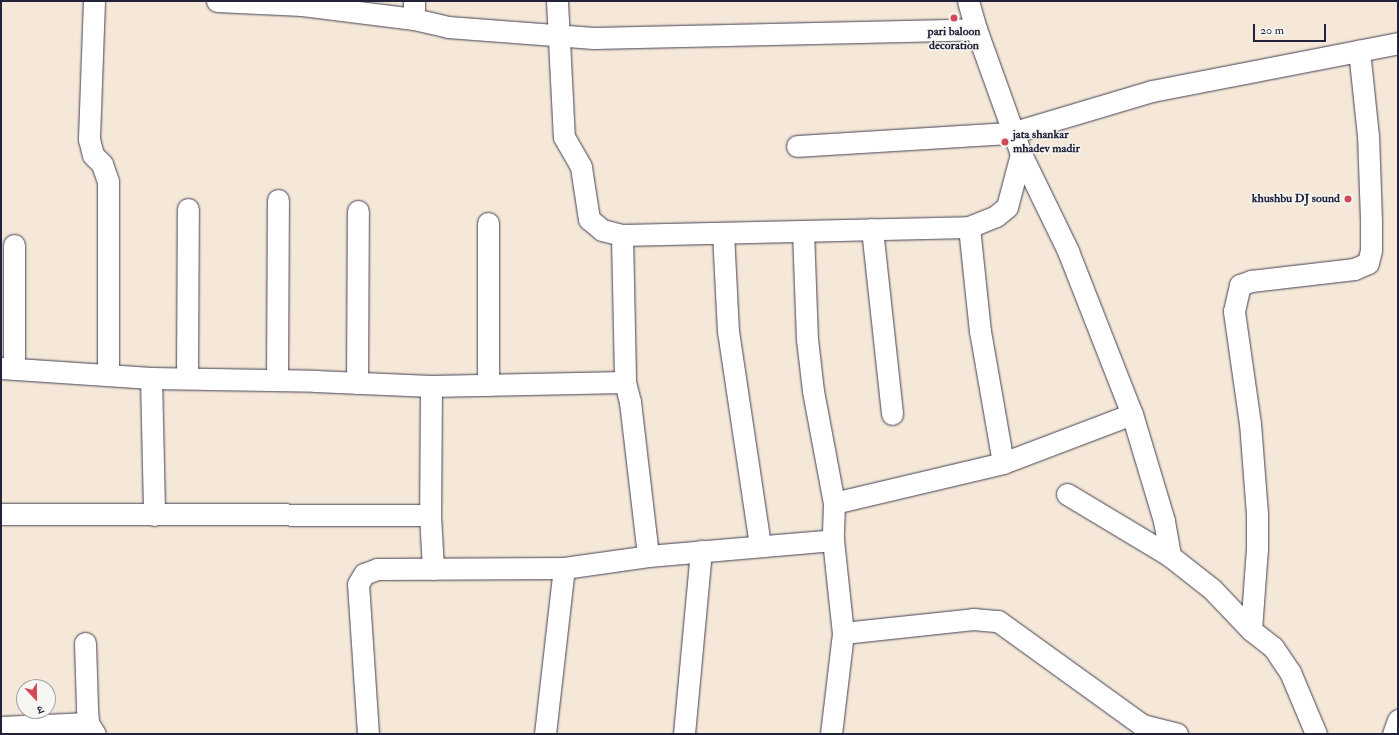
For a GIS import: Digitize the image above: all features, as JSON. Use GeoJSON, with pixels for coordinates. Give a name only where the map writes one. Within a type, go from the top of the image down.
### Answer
{"type":"FeatureCollection","features":[{"type":"Feature","properties":{"kind":"street"},"geometry":{"type":"LineString","coordinates":[[94,1],[89,139],[93,155],[102,164],[108,181],[108,375]]}},
{"type":"Feature","properties":{"kind":"street"},"geometry":{"type":"LineString","coordinates":[[217,1],[302,3],[414,10],[448,27],[558,34],[594,38],[976,29]]}},
{"type":"Feature","properties":{"kind":"street"},"geometry":{"type":"LineString","coordinates":[[557,1],[564,137],[581,167],[589,219],[602,230],[622,235],[969,227],[996,216],[1007,207],[1021,154]]}},
{"type":"Feature","properties":{"kind":"street"},"geometry":{"type":"LineString","coordinates":[[968,1],[976,29],[1012,133],[1068,251],[1132,414],[1164,521],[1170,556]]}},
{"type":"Feature","properties":{"kind":"street"},"geometry":{"type":"LineString","coordinates":[[797,146],[1012,133],[1152,91],[1398,43]]}},
{"type":"Feature","properties":{"kind":"street"},"geometry":{"type":"LineString","coordinates":[[1251,630],[1257,549],[1257,514],[1250,424],[1234,311],[1240,285],[1251,281],[1354,269],[1368,263],[1371,250],[1371,220],[1368,136],[1359,50]]}},
{"type":"Feature","properties":{"kind":"street"},"geometry":{"type":"LineString","coordinates":[[277,380],[278,200]]}},
{"type":"Feature","properties":{"kind":"street"},"geometry":{"type":"LineString","coordinates":[[187,378],[188,209]]}},
{"type":"Feature","properties":{"kind":"street"},"geometry":{"type":"LineString","coordinates":[[357,383],[358,211]]}},
{"type":"Feature","properties":{"kind":"street"},"geometry":{"type":"LineString","coordinates":[[488,223],[488,385]]}},
{"type":"Feature","properties":{"kind":"street"},"geometry":{"type":"LineString","coordinates":[[969,227],[980,331],[1003,463]]}},
{"type":"Feature","properties":{"kind":"street"},"geometry":{"type":"LineString","coordinates":[[872,229],[892,414]]}},
{"type":"Feature","properties":{"kind":"street"},"geometry":{"type":"LineString","coordinates":[[803,231],[807,346],[813,391],[834,503],[833,540],[843,633],[831,734]]}},
{"type":"Feature","properties":{"kind":"street"},"geometry":{"type":"LineString","coordinates":[[723,233],[728,331],[760,546]]}},
{"type":"Feature","properties":{"kind":"street"},"geometry":{"type":"LineString","coordinates":[[622,235],[625,382],[630,402],[648,556]]}},
{"type":"Feature","properties":{"kind":"street"},"geometry":{"type":"LineString","coordinates":[[14,245],[8,369],[151,378],[277,380],[432,386],[625,382]]}},
{"type":"Feature","properties":{"kind":"street"},"geometry":{"type":"LineString","coordinates":[[151,378],[154,514]]}},
{"type":"Feature","properties":{"kind":"street"},"geometry":{"type":"LineString","coordinates":[[432,386],[430,515],[433,569]]}},
{"type":"Feature","properties":{"kind":"street"},"geometry":{"type":"LineString","coordinates":[[834,503],[1003,463],[1132,414]]}},
{"type":"Feature","properties":{"kind":"street"},"geometry":{"type":"LineString","coordinates":[[1067,494],[1170,556],[1212,589],[1251,630],[1273,647],[1290,672],[1316,734]]}},
{"type":"Feature","properties":{"kind":"street"},"geometry":{"type":"LineString","coordinates":[[1,514],[430,515]]}},
{"type":"Feature","properties":{"kind":"street"},"geometry":{"type":"LineString","coordinates":[[368,734],[358,584],[364,574],[377,569],[564,568],[648,556],[833,540]]}},
{"type":"Feature","properties":{"kind":"street"},"geometry":{"type":"LineString","coordinates":[[684,734],[701,551]]}},
{"type":"Feature","properties":{"kind":"street"},"geometry":{"type":"LineString","coordinates":[[545,734],[564,568]]}},
{"type":"Feature","properties":{"kind":"street"},"geometry":{"type":"LineString","coordinates":[[843,633],[973,619],[998,621],[1141,729],[1177,734]]}},
{"type":"Feature","properties":{"kind":"street"},"geometry":{"type":"LineString","coordinates":[[1,727],[92,729],[85,643]]}},
{"type":"Feature","properties":{"kind":"street"},"geometry":{"type":"LineString","coordinates":[[1393,734],[1398,720]]}},
{"type":"Feature","properties":{"kind":"place","name":"pari baloon decoration"},"geometry":{"type":"Point","coordinates":[954,18]}},
{"type":"Feature","properties":{"kind":"place","name":"jata shankar mhadev madir"},"geometry":{"type":"Point","coordinates":[1005,142]}},
{"type":"Feature","properties":{"kind":"place","name":"khushbu DJ sound"},"geometry":{"type":"Point","coordinates":[1348,199]}}]}
